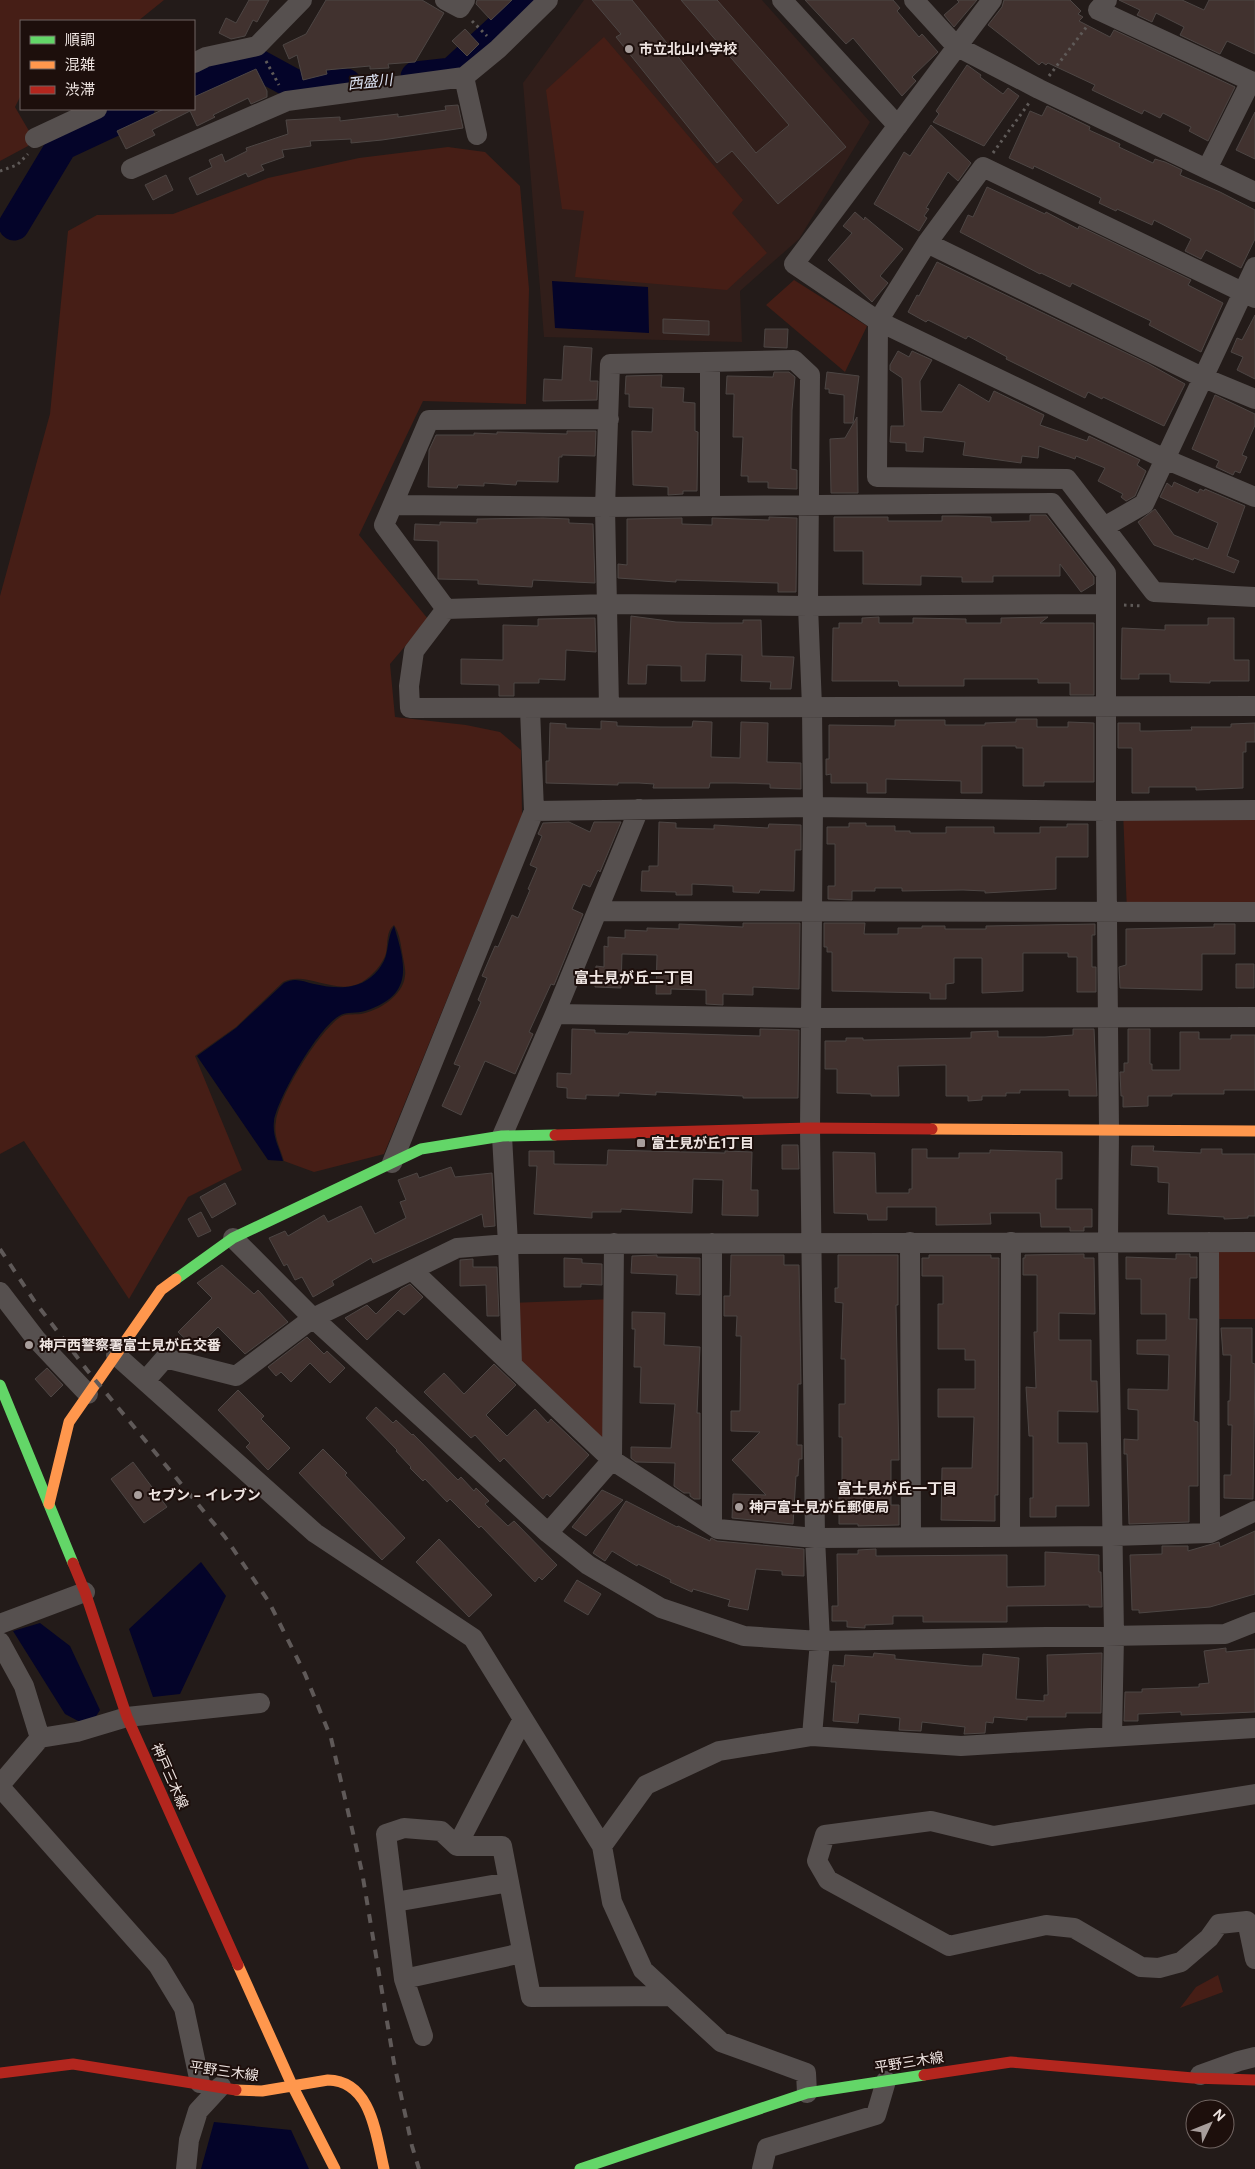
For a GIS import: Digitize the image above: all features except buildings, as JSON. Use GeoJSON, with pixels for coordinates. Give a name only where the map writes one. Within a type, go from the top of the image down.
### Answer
{"type":"FeatureCollection","features":[{"type":"Feature","properties":{"kind":"main road"},"geometry":{"type":"LineString","coordinates":[[49,1504],[69,1422],[161,1290],[232,1238],[421,1149],[502,1136],[810,1128],[1255,1131]]}},
{"type":"Feature","properties":{"kind":"main road","name":"神戸三木線"},"geometry":{"type":"LineString","coordinates":[[0,1385],[85,1592],[127,1717],[292,2086],[335,2169]]}},
{"type":"Feature","properties":{"kind":"main road","name":"平野三木線"},"geometry":{"type":"LineString","coordinates":[[580,2169],[808,2093],[1011,2062],[1193,2078],[1255,2080]]}},
{"type":"Feature","properties":{"kind":"main road","name":"平野三木線"},"geometry":{"type":"LineString","coordinates":[[0,2073],[73,2064],[250,2092],[268,2092],[324,2080],[341,2081],[354,2087],[362,2096],[369,2112],[384,2169]]}},
{"type":"Feature","properties":{"kind":"street"},"geometry":{"type":"LineString","coordinates":[[195,62],[206,57],[258,46],[302,0]]}},
{"type":"Feature","properties":{"kind":"street"},"geometry":{"type":"LineString","coordinates":[[132,169],[287,101],[464,78],[548,0]]}},
{"type":"Feature","properties":{"kind":"street"},"geometry":{"type":"LineString","coordinates":[[782,0],[898,126]]}},
{"type":"Feature","properties":{"kind":"street"},"geometry":{"type":"LineString","coordinates":[[914,0],[956,46],[1255,192]]}},
{"type":"Feature","properties":{"kind":"street"},"geometry":{"type":"LineString","coordinates":[[992,0],[794,264],[878,321],[1165,459],[1255,497]]}},
{"type":"Feature","properties":{"kind":"street"},"geometry":{"type":"LineString","coordinates":[[1107,0],[1098,10],[1253,82],[1207,169]]}},
{"type":"Feature","properties":{"kind":"street"},"geometry":{"type":"LineString","coordinates":[[464,78],[477,135]]}},
{"type":"Feature","properties":{"kind":"street"},"geometry":{"type":"LineString","coordinates":[[35,138],[96,110]]}},
{"type":"Feature","properties":{"kind":"street"},"geometry":{"type":"LineString","coordinates":[[1248,295],[983,167],[927,243],[878,321],[877,477],[1067,479],[1154,592],[1255,597]]}},
{"type":"Feature","properties":{"kind":"street"},"geometry":{"type":"LineString","coordinates":[[927,243],[1204,378],[1255,399]]}},
{"type":"Feature","properties":{"kind":"street"},"geometry":{"type":"LineString","coordinates":[[1104,527],[1144,504],[1204,378],[1248,295],[1255,267]]}},
{"type":"Feature","properties":{"kind":"street"},"geometry":{"type":"LineString","coordinates":[[609,707],[606,507],[610,364],[794,360],[810,375],[808,606],[813,807],[810,1128],[815,1538],[820,1640],[812,1736]]}},
{"type":"Feature","properties":{"kind":"street"},"geometry":{"type":"LineString","coordinates":[[710,362],[710,506]]}},
{"type":"Feature","properties":{"kind":"street"},"geometry":{"type":"LineString","coordinates":[[446,609],[384,525],[428,420],[609,419]]}},
{"type":"Feature","properties":{"kind":"street"},"geometry":{"type":"LineString","coordinates":[[393,505],[606,507],[1052,502],[1106,573],[1108,1242],[1114,1636],[1112,1737]]}},
{"type":"Feature","properties":{"kind":"street"},"geometry":{"type":"LineString","coordinates":[[446,609],[607,604],[808,606],[1106,604]]}},
{"type":"Feature","properties":{"kind":"street"},"geometry":{"type":"LineString","coordinates":[[446,609],[414,651],[409,686],[410,708],[1255,706]]}},
{"type":"Feature","properties":{"kind":"street"},"geometry":{"type":"LineString","coordinates":[[392,1163],[534,811],[530,709]]}},
{"type":"Feature","properties":{"kind":"street"},"geometry":{"type":"LineString","coordinates":[[534,811],[813,807],[1255,810]]}},
{"type":"Feature","properties":{"kind":"street"},"geometry":{"type":"LineString","coordinates":[[512,1364],[502,1136],[555,1014],[639,809]]}},
{"type":"Feature","properties":{"kind":"street"},"geometry":{"type":"LineString","coordinates":[[598,911],[1255,912]]}},
{"type":"Feature","properties":{"kind":"street"},"geometry":{"type":"LineString","coordinates":[[555,1014],[811,1018],[1255,1017]]}},
{"type":"Feature","properties":{"kind":"street"},"geometry":{"type":"LineString","coordinates":[[232,1238],[313,1318],[548,1532],[588,1565],[661,1608],[744,1636],[820,1640],[1225,1634],[1255,1622]]}},
{"type":"Feature","properties":{"kind":"street"},"geometry":{"type":"LineString","coordinates":[[910,1242],[911,1537]]}},
{"type":"Feature","properties":{"kind":"street"},"geometry":{"type":"LineString","coordinates":[[1010,1536],[1011,1242]]}},
{"type":"Feature","properties":{"kind":"street"},"geometry":{"type":"LineString","coordinates":[[1209,1242],[1210,1532]]}},
{"type":"Feature","properties":{"kind":"street"},"geometry":{"type":"LineString","coordinates":[[145,1381],[165,1358],[236,1376],[313,1318],[457,1248],[508,1244],[1255,1242]]}},
{"type":"Feature","properties":{"kind":"street"},"geometry":{"type":"LineString","coordinates":[[712,1243],[712,1525]]}},
{"type":"Feature","properties":{"kind":"street"},"geometry":{"type":"LineString","coordinates":[[548,1532],[612,1460],[614,1244]]}},
{"type":"Feature","properties":{"kind":"street"},"geometry":{"type":"LineString","coordinates":[[412,1270],[612,1460],[718,1529],[815,1538],[1112,1536],[1210,1532],[1255,1511]]}},
{"type":"Feature","properties":{"kind":"street"},"geometry":{"type":"LineString","coordinates":[[0,1292],[36,1339],[88,1394]]}},
{"type":"Feature","properties":{"kind":"street"},"geometry":{"type":"LineString","coordinates":[[116,1354],[315,1533],[473,1638],[602,1846],[612,1902],[643,1970],[721,2042],[806,2072],[808,2093]]}},
{"type":"Feature","properties":{"kind":"street"},"geometry":{"type":"LineString","coordinates":[[0,1624],[85,1592]]}},
{"type":"Feature","properties":{"kind":"street"},"geometry":{"type":"LineString","coordinates":[[0,1642],[24,1686],[40,1738]]}},
{"type":"Feature","properties":{"kind":"street"},"geometry":{"type":"LineString","coordinates":[[200,2083],[184,2008],[158,1965],[0,1786],[40,1738],[77,1732],[127,1717],[260,1703]]}},
{"type":"Feature","properties":{"kind":"street"},"geometry":{"type":"LineString","coordinates":[[457,1846],[523,1719]]}},
{"type":"Feature","properties":{"kind":"street"},"geometry":{"type":"LineString","coordinates":[[602,1846],[646,1785],[719,1751],[812,1736],[961,1746],[1255,1728]]}},
{"type":"Feature","properties":{"kind":"street"},"geometry":{"type":"LineString","coordinates":[[1255,1794],[993,1836],[931,1821],[825,1835],[818,1861],[828,1880],[949,1946],[1046,1925],[1074,1928],[1141,1967],[1159,1968],[1181,1962],[1209,1938],[1219,1924],[1247,1922],[1255,1959]]}},
{"type":"Feature","properties":{"kind":"street"},"geometry":{"type":"LineString","coordinates":[[423,2036],[404,1979],[386,1834],[404,1828],[441,1831],[457,1846],[502,1846],[531,1997],[671,1996]]}},
{"type":"Feature","properties":{"kind":"street"},"geometry":{"type":"LineString","coordinates":[[395,1902],[509,1882]]}},
{"type":"Feature","properties":{"kind":"street"},"geometry":{"type":"LineString","coordinates":[[404,1979],[522,1953]]}},
{"type":"Feature","properties":{"kind":"street"},"geometry":{"type":"LineString","coordinates":[[1193,2078],[1239,2060],[1255,2057]]}},
{"type":"Feature","properties":{"kind":"street"},"geometry":{"type":"LineString","coordinates":[[762,2169],[767,2148],[876,2115],[886,2081]]}},
{"type":"Feature","properties":{"kind":"street"},"geometry":{"type":"LineString","coordinates":[[186,2169],[188,2140],[198,2111],[221,2086]]}},
{"type":"Feature","properties":{"kind":"path"},"geometry":{"type":"LineString","coordinates":[[457,2],[498,48]]}},
{"type":"Feature","properties":{"kind":"path"},"geometry":{"type":"LineString","coordinates":[[258,46],[287,101]]}},
{"type":"Feature","properties":{"kind":"path"},"geometry":{"type":"LineString","coordinates":[[0,171],[17,164],[24,158],[31,151],[35,138]]}},
{"type":"Feature","properties":{"kind":"path"},"geometry":{"type":"LineString","coordinates":[[1106,604],[1152,607],[1154,592]]}},
{"type":"Feature","properties":{"kind":"shaded area"},"geometry":{"type":"Polygon","coordinates":[[[0,0],[164,0],[139,20],[20,20],[20,97],[15,107],[29,131],[28,146],[0,161],[0,0]]]}},
{"type":"Feature","properties":{"kind":"shaded area"},"geometry":{"type":"Polygon","coordinates":[[[584,0],[762,0],[870,122],[799,239],[740,291],[742,342],[544,337],[523,83],[584,0]]]}},
{"type":"Feature","properties":{"kind":"shaded area"},"geometry":{"type":"Polygon","coordinates":[[[604,37],[743,200],[732,213],[767,253],[727,290],[575,277],[584,211],[562,209],[546,90],[604,37]]]}},
{"type":"Feature","properties":{"kind":"shaded area"},"geometry":{"type":"Polygon","coordinates":[[[448,147],[485,152],[520,186],[529,289],[526,404],[423,401],[359,535],[428,619],[390,664],[395,717],[466,725],[500,732],[521,750],[522,815],[384,1154],[314,1172],[284,1161],[276,1137],[275,1126],[279,1110],[292,1081],[311,1050],[330,1026],[344,1015],[361,1014],[375,1010],[389,1001],[400,990],[405,976],[405,969],[399,936],[394,925],[388,934],[386,953],[380,965],[362,982],[342,987],[302,979],[292,979],[283,982],[236,1027],[195,1056],[242,1170],[188,1197],[129,1299],[24,1141],[0,1154],[0,596],[50,414],[68,231],[97,215],[173,214],[268,178],[359,158],[448,147]]]}},
{"type":"Feature","properties":{"kind":"shaded area"},"geometry":{"type":"Polygon","coordinates":[[[794,280],[867,326],[845,372],[766,305],[794,280]]]}},
{"type":"Feature","properties":{"kind":"shaded area"},"geometry":{"type":"Polygon","coordinates":[[[1123,810],[1255,810],[1255,912],[1127,912],[1123,810]]]}},
{"type":"Feature","properties":{"kind":"shaded area"},"geometry":{"type":"Polygon","coordinates":[[[1209,1242],[1255,1242],[1255,1319],[1209,1319],[1209,1242]]]}},
{"type":"Feature","properties":{"kind":"shaded area"},"geometry":{"type":"Polygon","coordinates":[[[614,1299],[612,1460],[512,1364],[510,1303],[614,1299]]]}},
{"type":"Feature","properties":{"kind":"shaded area"},"geometry":{"type":"Polygon","coordinates":[[[1218,1975],[1223,1992],[1180,2008],[1196,1987],[1218,1975]]]}},
{"type":"Feature","properties":{"kind":"water"},"geometry":{"type":"Polygon","coordinates":[[[552,281],[648,287],[649,333],[555,328],[552,281]]]}},
{"type":"Feature","properties":{"kind":"water"},"geometry":{"type":"Polygon","coordinates":[[[394,926],[403,966],[399,988],[392,997],[381,1004],[362,1012],[339,1016],[330,1023],[310,1048],[283,1096],[274,1121],[276,1141],[283,1161],[268,1160],[197,1056],[236,1028],[288,981],[299,980],[324,986],[342,987],[360,984],[367,980],[375,974],[384,961],[394,926]]]}},
{"type":"Feature","properties":{"kind":"water"},"geometry":{"type":"Polygon","coordinates":[[[201,1562],[226,1596],[180,1694],[153,1697],[129,1629],[201,1562]]]}},
{"type":"Feature","properties":{"kind":"water"},"geometry":{"type":"Polygon","coordinates":[[[40,1623],[70,1646],[100,1710],[95,1718],[80,1722],[65,1714],[13,1631],[40,1623]]]}},
{"type":"Feature","properties":{"kind":"water"},"geometry":{"type":"Polygon","coordinates":[[[214,2122],[291,2130],[309,2169],[201,2169],[214,2122]]]}},
{"type":"Feature","properties":{"kind":"waterway","name":"西盛川"},"geometry":{"type":"LineString","coordinates":[[416,77],[452,73],[531,0]]}},
{"type":"Feature","properties":{"kind":"waterway","name":"西盛川"},"geometry":{"type":"LineString","coordinates":[[195,83],[246,58],[303,89],[346,84]]}},
{"type":"Feature","properties":{"kind":"waterway","name":"西盛川"},"geometry":{"type":"LineString","coordinates":[[14,225],[62,145],[137,110]]}},
{"type":"Feature","properties":{"kind":"railway"},"geometry":{"type":"LineString","coordinates":[[0,1249],[35,1302],[87,1370],[225,1537],[269,1602],[305,1674],[331,1738],[362,1872],[394,2063],[412,2146],[419,2169]]}},
{"type":"Feature","properties":{"kind":"traffic: fast"},"geometry":{"type":"LineString","coordinates":[[176,1279],[233,1238],[421,1149],[502,1136],[555,1135]]}},
{"type":"Feature","properties":{"kind":"traffic: fast"},"geometry":{"type":"LineString","coordinates":[[0,1385],[73,1563]]}},
{"type":"Feature","properties":{"kind":"traffic: fast"},"geometry":{"type":"LineString","coordinates":[[580,2169],[807,2093],[924,2075]]}},
{"type":"Feature","properties":{"kind":"traffic: slow"},"geometry":{"type":"LineString","coordinates":[[932,1129],[1255,1131]]}},
{"type":"Feature","properties":{"kind":"traffic: slow"},"geometry":{"type":"LineString","coordinates":[[49,1504],[69,1422],[161,1290],[176,1279]]}},
{"type":"Feature","properties":{"kind":"traffic: slow"},"geometry":{"type":"LineString","coordinates":[[238,1965],[292,2085],[335,2169]]}},
{"type":"Feature","properties":{"kind":"traffic: slow"},"geometry":{"type":"LineString","coordinates":[[236,2090],[262,2091],[328,2080],[343,2083],[354,2090],[370,2112],[384,2169]]}},
{"type":"Feature","properties":{"kind":"traffic: jam"},"geometry":{"type":"LineString","coordinates":[[555,1135],[810,1128],[932,1129]]}},
{"type":"Feature","properties":{"kind":"traffic: jam"},"geometry":{"type":"LineString","coordinates":[[73,1563],[85,1592],[127,1717],[238,1965]]}},
{"type":"Feature","properties":{"kind":"traffic: jam"},"geometry":{"type":"LineString","coordinates":[[924,2075],[1011,2062],[1193,2078],[1255,2080]]}},
{"type":"Feature","properties":{"kind":"traffic: jam"},"geometry":{"type":"LineString","coordinates":[[0,2073],[73,2064],[236,2090]]}},
{"type":"Feature","properties":{"kind":"place","name":"市立北山小学校"},"geometry":{"type":"Point","coordinates":[629,49]}},
{"type":"Feature","properties":{"kind":"place","name":"富士見が丘1丁目"},"geometry":{"type":"Point","coordinates":[641,1143]}},
{"type":"Feature","properties":{"kind":"place","name":"神戸西警察署富士見が丘交番"},"geometry":{"type":"Point","coordinates":[29,1345]}},
{"type":"Feature","properties":{"kind":"place","name":"セブン - イレブン"},"geometry":{"type":"Point","coordinates":[138,1495]}},
{"type":"Feature","properties":{"kind":"place","name":"神戸富士見が丘郵便局"},"geometry":{"type":"Point","coordinates":[739,1507]}},
{"type":"Feature","properties":{"kind":"district","name":"富士見が丘二丁目"},"geometry":{"type":"Point","coordinates":[634,978]}},
{"type":"Feature","properties":{"kind":"district","name":"富士見が丘一丁目"},"geometry":{"type":"Point","coordinates":[897,1489]}}]}
